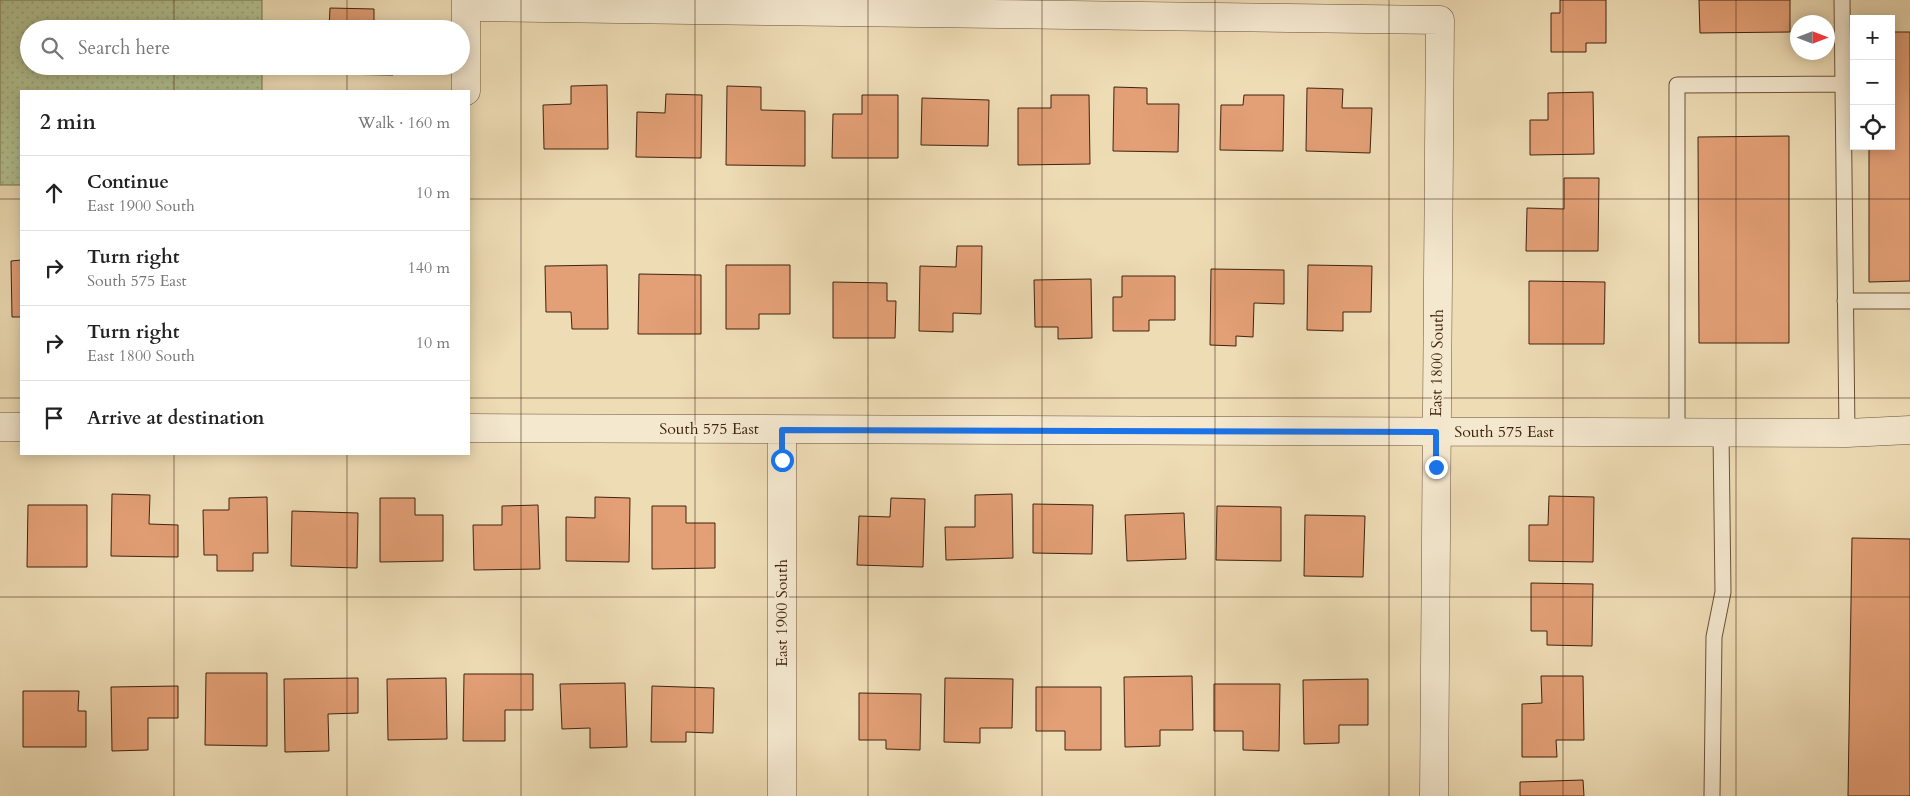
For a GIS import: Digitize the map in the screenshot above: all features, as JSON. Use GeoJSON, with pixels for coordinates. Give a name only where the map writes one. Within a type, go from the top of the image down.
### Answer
{"type":"FeatureCollection","features":[{"type":"Feature","properties":{"kind":"street","name":"East 1800 South"},"geometry":{"type":"LineString","coordinates":[[466,4],[1440,20],[1434,796]]}},
{"type":"Feature","properties":{"kind":"street"},"geometry":{"type":"LineString","coordinates":[[466,4],[466,20]]}},
{"type":"Feature","properties":{"kind":"street"},"geometry":{"type":"LineString","coordinates":[[466,75],[466,90]]}},
{"type":"Feature","properties":{"kind":"street"},"geometry":{"type":"LineString","coordinates":[[0,427],[20,427]]}},
{"type":"Feature","properties":{"kind":"street","name":"South 575 East"},"geometry":{"type":"LineString","coordinates":[[470,428],[1847,433],[1910,430]]}},
{"type":"Feature","properties":{"kind":"street","name":"East 1900 South"},"geometry":{"type":"LineString","coordinates":[[782,430],[782,796]]}},
{"type":"Feature","properties":{"kind":"lane"},"geometry":{"type":"LineString","coordinates":[[1842,0],[1847,433]]}},
{"type":"Feature","properties":{"kind":"lane"},"geometry":{"type":"LineString","coordinates":[[1676,432],[1676,84],[1843,84]]}},
{"type":"Feature","properties":{"kind":"lane"},"geometry":{"type":"LineString","coordinates":[[1845,301],[1910,301]]}},
{"type":"Feature","properties":{"kind":"lane"},"geometry":{"type":"LineString","coordinates":[[1712,796],[1714,636],[1723,592],[1721,432]]}},
{"type":"Feature","properties":{"kind":"green space"},"geometry":{"type":"Polygon","coordinates":[[[0,0],[262,0],[262,20],[20,20],[20,75],[262,75],[262,90],[20,90],[20,185],[0,185],[0,0]]]}},
{"type":"Feature","properties":{"kind":"building"},"geometry":{"type":"Polygon","coordinates":[[[1560,0],[1606,0],[1606,43],[1586,43],[1586,52],[1551,52],[1551,13],[1560,13],[1560,0]]]}},
{"type":"Feature","properties":{"kind":"building"},"geometry":{"type":"Polygon","coordinates":[[[1699,0],[1790,0],[1790,32],[1700,33],[1699,0]]]}},
{"type":"Feature","properties":{"kind":"building"},"geometry":{"type":"Polygon","coordinates":[[[330,8],[374,9],[374,20],[329,20],[330,8]]]}},
{"type":"Feature","properties":{"kind":"building"},"geometry":{"type":"Polygon","coordinates":[[[1895,32],[1910,32],[1910,281],[1869,282],[1869,150],[1895,150],[1895,32]]]}},
{"type":"Feature","properties":{"kind":"building"},"geometry":{"type":"Polygon","coordinates":[[[607,85],[608,149],[544,149],[543,105],[571,104],[571,86],[607,85]]]}},
{"type":"Feature","properties":{"kind":"building"},"geometry":{"type":"Polygon","coordinates":[[[727,86],[761,87],[761,110],[805,111],[805,166],[726,165],[727,86]]]}},
{"type":"Feature","properties":{"kind":"building"},"geometry":{"type":"Polygon","coordinates":[[[1114,87],[1147,88],[1147,104],[1179,104],[1178,152],[1113,151],[1114,87]]]}},
{"type":"Feature","properties":{"kind":"building"},"geometry":{"type":"Polygon","coordinates":[[[1307,88],[1343,89],[1342,108],[1372,108],[1370,153],[1306,151],[1307,88]]]}},
{"type":"Feature","properties":{"kind":"building"},"geometry":{"type":"Polygon","coordinates":[[[1593,92],[1594,154],[1530,155],[1530,120],[1548,120],[1548,93],[1593,92]]]}},
{"type":"Feature","properties":{"kind":"building"},"geometry":{"type":"Polygon","coordinates":[[[666,94],[702,95],[701,158],[636,157],[637,112],[665,113],[666,94]]]}},
{"type":"Feature","properties":{"kind":"building"},"geometry":{"type":"Polygon","coordinates":[[[862,95],[898,95],[898,158],[832,158],[833,114],[862,114],[862,95]]]}},
{"type":"Feature","properties":{"kind":"building"},"geometry":{"type":"Polygon","coordinates":[[[1051,95],[1089,95],[1090,164],[1018,165],[1018,108],[1051,108],[1051,95]]]}},
{"type":"Feature","properties":{"kind":"building"},"geometry":{"type":"Polygon","coordinates":[[[1244,95],[1284,95],[1283,151],[1220,150],[1221,105],[1243,105],[1244,95]]]}},
{"type":"Feature","properties":{"kind":"building"},"geometry":{"type":"Polygon","coordinates":[[[922,98],[989,100],[988,146],[921,145],[922,98]]]}},
{"type":"Feature","properties":{"kind":"building"},"geometry":{"type":"Polygon","coordinates":[[[1789,136],[1789,343],[1699,343],[1698,137],[1789,136]]]}},
{"type":"Feature","properties":{"kind":"building"},"geometry":{"type":"Polygon","coordinates":[[[1564,178],[1599,178],[1598,251],[1526,251],[1527,208],[1564,209],[1564,178]]]}},
{"type":"Feature","properties":{"kind":"building"},"geometry":{"type":"Polygon","coordinates":[[[957,246],[982,246],[981,314],[953,313],[953,332],[919,331],[920,266],[956,267],[957,246]]]}},
{"type":"Feature","properties":{"kind":"building"},"geometry":{"type":"Polygon","coordinates":[[[20,260],[20,317],[12,317],[11,261],[20,260]]]}},
{"type":"Feature","properties":{"kind":"building"},"geometry":{"type":"Polygon","coordinates":[[[607,265],[608,329],[572,329],[571,312],[546,312],[545,266],[607,265]]]}},
{"type":"Feature","properties":{"kind":"building"},"geometry":{"type":"Polygon","coordinates":[[[726,265],[790,265],[790,314],[759,314],[759,329],[726,329],[726,265]]]}},
{"type":"Feature","properties":{"kind":"building"},"geometry":{"type":"Polygon","coordinates":[[[1308,265],[1372,266],[1371,312],[1343,312],[1343,331],[1307,330],[1308,265]]]}},
{"type":"Feature","properties":{"kind":"building"},"geometry":{"type":"Polygon","coordinates":[[[1211,269],[1284,270],[1284,304],[1254,303],[1253,337],[1236,336],[1236,346],[1210,345],[1211,269]]]}},
{"type":"Feature","properties":{"kind":"building"},"geometry":{"type":"Polygon","coordinates":[[[639,274],[701,275],[701,334],[638,334],[639,274]]]}},
{"type":"Feature","properties":{"kind":"building"},"geometry":{"type":"Polygon","coordinates":[[[1122,276],[1175,276],[1175,320],[1149,320],[1149,331],[1113,331],[1113,297],[1122,297],[1122,276]]]}},
{"type":"Feature","properties":{"kind":"building"},"geometry":{"type":"Polygon","coordinates":[[[1091,279],[1092,338],[1058,339],[1058,327],[1035,327],[1034,280],[1091,279]]]}},
{"type":"Feature","properties":{"kind":"building"},"geometry":{"type":"Polygon","coordinates":[[[1529,281],[1605,282],[1604,344],[1529,344],[1529,281]]]}},
{"type":"Feature","properties":{"kind":"building"},"geometry":{"type":"Polygon","coordinates":[[[833,282],[887,283],[887,301],[896,301],[895,338],[833,338],[833,282]]]}},
{"type":"Feature","properties":{"kind":"building"},"geometry":{"type":"Polygon","coordinates":[[[112,494],[150,495],[149,524],[178,525],[178,557],[111,556],[112,494]]]}},
{"type":"Feature","properties":{"kind":"building"},"geometry":{"type":"Polygon","coordinates":[[[1012,494],[1013,558],[946,560],[945,527],[975,527],[975,495],[1012,494]]]}},
{"type":"Feature","properties":{"kind":"building"},"geometry":{"type":"Polygon","coordinates":[[[1549,496],[1594,497],[1593,562],[1529,561],[1529,525],[1548,525],[1549,496]]]}},
{"type":"Feature","properties":{"kind":"building"},"geometry":{"type":"Polygon","coordinates":[[[267,497],[268,553],[253,553],[253,571],[217,571],[217,555],[204,555],[203,510],[229,510],[229,498],[267,497]]]}},
{"type":"Feature","properties":{"kind":"building"},"geometry":{"type":"Polygon","coordinates":[[[595,497],[630,498],[629,562],[566,561],[566,517],[595,518],[595,497]]]}},
{"type":"Feature","properties":{"kind":"building"},"geometry":{"type":"Polygon","coordinates":[[[380,498],[415,498],[415,515],[443,515],[443,561],[380,562],[380,498]]]}},
{"type":"Feature","properties":{"kind":"building"},"geometry":{"type":"Polygon","coordinates":[[[891,498],[925,499],[923,567],[857,565],[859,516],[890,517],[891,498]]]}},
{"type":"Feature","properties":{"kind":"building"},"geometry":{"type":"Polygon","coordinates":[[[1033,504],[1093,505],[1092,554],[1033,553],[1033,504]]]}},
{"type":"Feature","properties":{"kind":"building"},"geometry":{"type":"Polygon","coordinates":[[[28,505],[87,505],[87,567],[27,567],[28,505]]]}},
{"type":"Feature","properties":{"kind":"building"},"geometry":{"type":"Polygon","coordinates":[[[538,505],[540,569],[474,570],[473,525],[502,525],[502,506],[538,505]]]}},
{"type":"Feature","properties":{"kind":"building"},"geometry":{"type":"Polygon","coordinates":[[[652,506],[686,506],[686,523],[715,523],[715,568],[652,569],[652,506]]]}},
{"type":"Feature","properties":{"kind":"building"},"geometry":{"type":"Polygon","coordinates":[[[1217,506],[1281,507],[1281,561],[1216,560],[1217,506]]]}},
{"type":"Feature","properties":{"kind":"building"},"geometry":{"type":"Polygon","coordinates":[[[292,511],[358,513],[357,568],[291,566],[292,511]]]}},
{"type":"Feature","properties":{"kind":"building"},"geometry":{"type":"Polygon","coordinates":[[[1184,513],[1186,559],[1127,561],[1125,515],[1184,513]]]}},
{"type":"Feature","properties":{"kind":"building"},"geometry":{"type":"Polygon","coordinates":[[[1305,515],[1365,516],[1363,577],[1304,576],[1305,515]]]}},
{"type":"Feature","properties":{"kind":"building"},"geometry":{"type":"Polygon","coordinates":[[[1852,538],[1910,539],[1910,796],[1848,796],[1852,538]]]}},
{"type":"Feature","properties":{"kind":"building"},"geometry":{"type":"Polygon","coordinates":[[[1531,583],[1593,584],[1592,646],[1547,645],[1547,631],[1531,631],[1531,583]]]}},
{"type":"Feature","properties":{"kind":"building"},"geometry":{"type":"Polygon","coordinates":[[[206,673],[267,673],[267,746],[205,745],[206,673]]]}},
{"type":"Feature","properties":{"kind":"building"},"geometry":{"type":"Polygon","coordinates":[[[464,674],[533,674],[533,710],[505,710],[505,741],[463,741],[464,674]]]}},
{"type":"Feature","properties":{"kind":"building"},"geometry":{"type":"Polygon","coordinates":[[[1192,676],[1193,730],[1160,730],[1160,746],[1125,747],[1124,677],[1192,676]]]}},
{"type":"Feature","properties":{"kind":"building"},"geometry":{"type":"Polygon","coordinates":[[[1541,676],[1583,676],[1584,740],[1556,740],[1557,757],[1522,757],[1522,704],[1542,703],[1541,676]]]}},
{"type":"Feature","properties":{"kind":"building"},"geometry":{"type":"Polygon","coordinates":[[[358,678],[358,713],[328,714],[329,751],[285,752],[284,679],[358,678]]]}},
{"type":"Feature","properties":{"kind":"building"},"geometry":{"type":"Polygon","coordinates":[[[446,678],[447,739],[388,740],[387,679],[446,678]]]}},
{"type":"Feature","properties":{"kind":"building"},"geometry":{"type":"Polygon","coordinates":[[[945,678],[1013,679],[1012,728],[980,728],[980,743],[944,742],[945,678]]]}},
{"type":"Feature","properties":{"kind":"building"},"geometry":{"type":"Polygon","coordinates":[[[1368,679],[1368,725],[1339,725],[1339,743],[1304,744],[1303,680],[1368,679]]]}},
{"type":"Feature","properties":{"kind":"building"},"geometry":{"type":"Polygon","coordinates":[[[625,683],[627,747],[590,748],[590,728],[562,729],[560,684],[625,683]]]}},
{"type":"Feature","properties":{"kind":"building"},"geometry":{"type":"Polygon","coordinates":[[[1214,684],[1280,684],[1279,751],[1243,750],[1243,731],[1214,731],[1214,684]]]}},
{"type":"Feature","properties":{"kind":"building"},"geometry":{"type":"Polygon","coordinates":[[[178,686],[178,718],[148,718],[148,750],[112,751],[111,687],[178,686]]]}},
{"type":"Feature","properties":{"kind":"building"},"geometry":{"type":"Polygon","coordinates":[[[652,686],[714,688],[713,733],[686,732],[686,742],[651,742],[652,686]]]}},
{"type":"Feature","properties":{"kind":"building"},"geometry":{"type":"Polygon","coordinates":[[[1036,687],[1101,687],[1101,750],[1065,750],[1065,731],[1036,731],[1036,687]]]}},
{"type":"Feature","properties":{"kind":"building"},"geometry":{"type":"Polygon","coordinates":[[[23,691],[79,691],[78,711],[86,711],[86,747],[23,747],[23,691]]]}},
{"type":"Feature","properties":{"kind":"building"},"geometry":{"type":"Polygon","coordinates":[[[859,693],[921,694],[920,750],[886,749],[886,740],[859,740],[859,693]]]}},
{"type":"Feature","properties":{"kind":"building"},"geometry":{"type":"Polygon","coordinates":[[[1583,780],[1584,796],[1520,796],[1520,782],[1583,780]]]}},
{"type":"Feature","properties":{"kind":"route"},"geometry":{"type":"LineString","coordinates":[[782,460],[782,430],[1436,432],[1436,467]]}}]}
